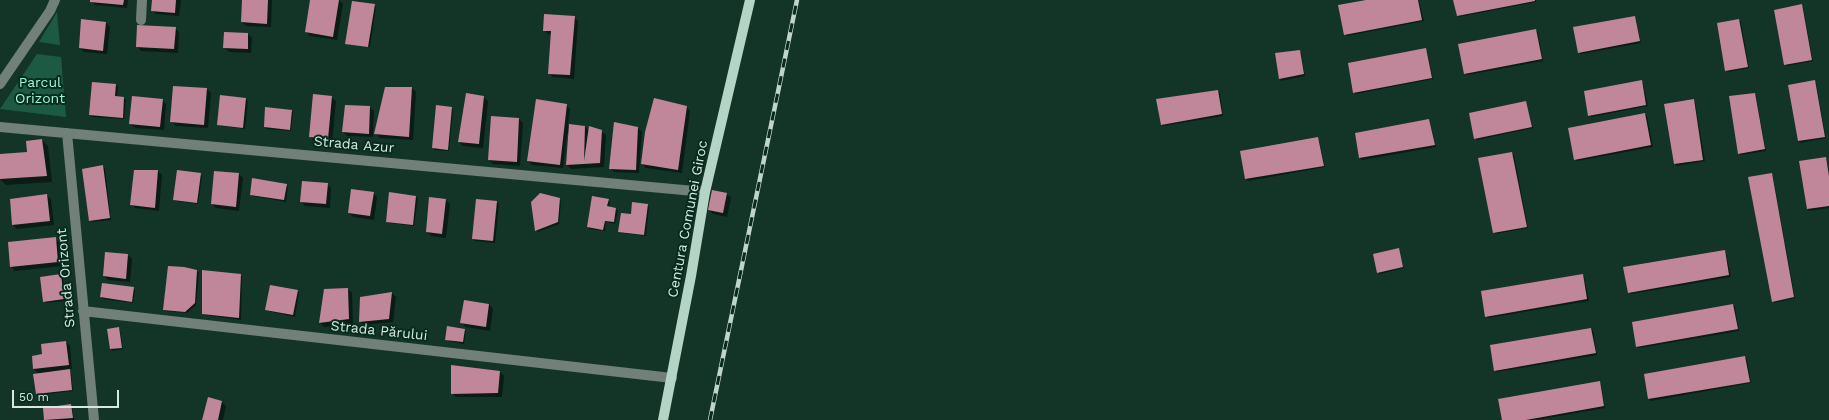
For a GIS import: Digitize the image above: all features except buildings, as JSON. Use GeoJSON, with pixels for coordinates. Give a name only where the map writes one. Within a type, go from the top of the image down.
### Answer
{"type":"FeatureCollection","features":[{"type":"Feature","properties":{"kind":"main road","name":"Centura Comunei Giroc"},"geometry":{"type":"LineString","coordinates":[[663,420],[691,276],[705,192],[750,0]]}},
{"type":"Feature","properties":{"kind":"street"},"geometry":{"type":"LineString","coordinates":[[0,84],[50,11],[55,0]]}},
{"type":"Feature","properties":{"kind":"street"},"geometry":{"type":"LineString","coordinates":[[141,20],[142,0]]}},
{"type":"Feature","properties":{"kind":"street","name":"Strada Azur"},"geometry":{"type":"LineString","coordinates":[[0,127],[705,192]]}},
{"type":"Feature","properties":{"kind":"street","name":"Strada Orizont"},"geometry":{"type":"LineString","coordinates":[[67,133],[94,420]]}},
{"type":"Feature","properties":{"kind":"street","name":"Strada Părului"},"geometry":{"type":"LineString","coordinates":[[83,311],[672,378]]}},
{"type":"Feature","properties":{"kind":"green space"},"geometry":{"type":"Polygon","coordinates":[[[57,12],[60,45],[39,42],[57,12]]]}},
{"type":"Feature","properties":{"kind":"green space","name":"Parcul Orizont"},"geometry":{"type":"Polygon","coordinates":[[[37,54],[61,57],[66,117],[0,109],[37,54]]]}},
{"type":"Feature","properties":{"kind":"railway"},"geometry":{"type":"LineString","coordinates":[[710,420],[797,0]]}}]}
